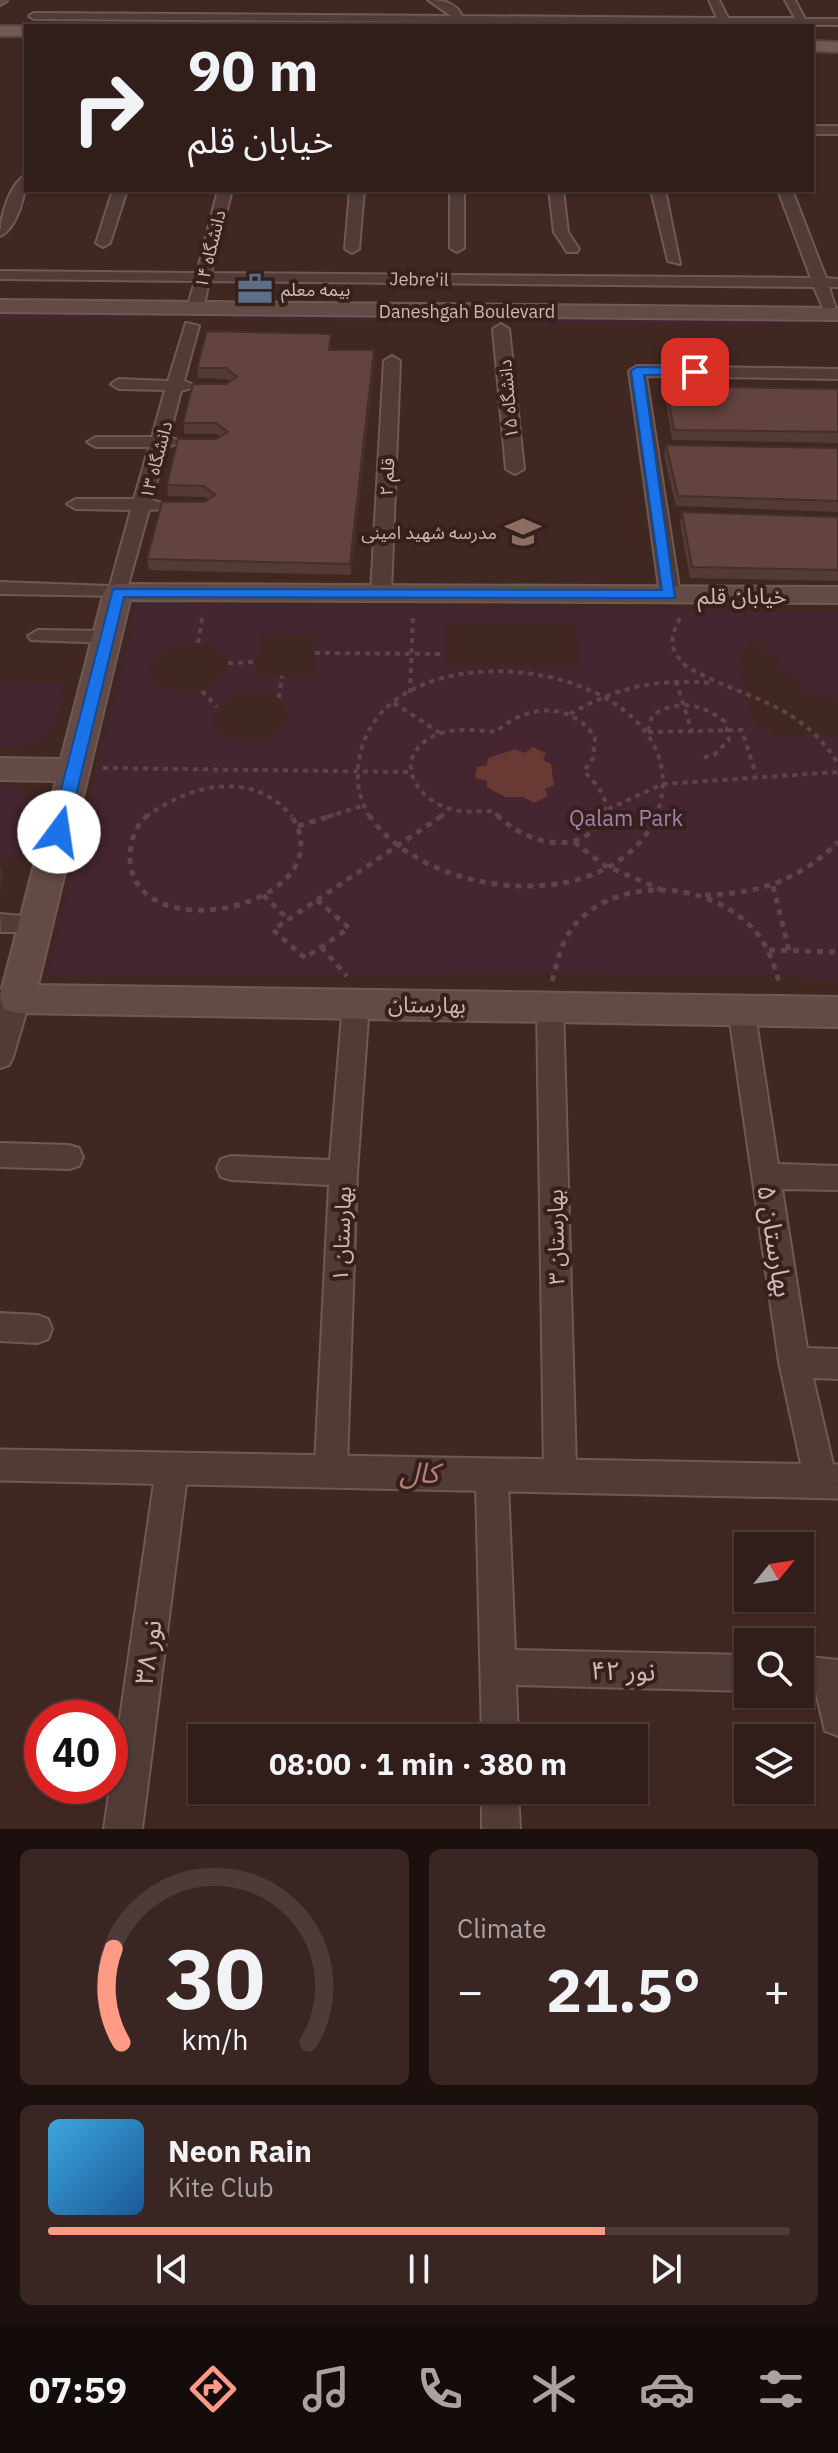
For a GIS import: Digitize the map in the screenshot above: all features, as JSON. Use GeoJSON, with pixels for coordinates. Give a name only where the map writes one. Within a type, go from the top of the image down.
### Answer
{"type":"FeatureCollection","features":[{"type":"Feature","properties":{"kind":"main road"},"geometry":{"type":"LineString","coordinates":[[0,31],[24,25]]}},
{"type":"Feature","properties":{"kind":"main road"},"geometry":{"type":"LineString","coordinates":[[814,31],[838,37]]}},
{"type":"Feature","properties":{"kind":"main road"},"geometry":{"type":"LineString","coordinates":[[0,41],[24,41]]}},
{"type":"Feature","properties":{"kind":"main road"},"geometry":{"type":"LineString","coordinates":[[814,46],[838,47]]}},
{"type":"Feature","properties":{"kind":"main road","name":"Daneshgah Boulevard"},"geometry":{"type":"LineString","coordinates":[[0,306],[501,329],[836,320]]}},
{"type":"Feature","properties":{"kind":"main road","name":"Daneshgah Boulevard"},"geometry":{"type":"LineString","coordinates":[[0,324],[193,317],[836,320]]}},
{"type":"Feature","properties":{"kind":"main road"},"geometry":{"type":"LineString","coordinates":[[8,999],[35,925],[118,592]]}},
{"type":"Feature","properties":{"kind":"main road","name":"خیابان قلم"},"geometry":{"type":"LineString","coordinates":[[118,592],[838,595]]}},
{"type":"Feature","properties":{"kind":"main road"},"geometry":{"type":"LineString","coordinates":[[0,769],[74,770]]}},
{"type":"Feature","properties":{"kind":"main road","name":"بهارستان"},"geometry":{"type":"LineString","coordinates":[[8,999],[741,1008],[838,1012]]}},
{"type":"Feature","properties":{"kind":"street"},"geometry":{"type":"LineString","coordinates":[[30,24],[44,0]]}},
{"type":"Feature","properties":{"kind":"street"},"geometry":{"type":"LineString","coordinates":[[67,0],[61,9],[69,16]]}},
{"type":"Feature","properties":{"kind":"street"},"geometry":{"type":"LineString","coordinates":[[122,17],[131,0]]}},
{"type":"Feature","properties":{"kind":"street"},"geometry":{"type":"LineString","coordinates":[[254,19],[259,0]]}},
{"type":"Feature","properties":{"kind":"street"},"geometry":{"type":"LineString","coordinates":[[433,0],[454,10],[458,23]]}},
{"type":"Feature","properties":{"kind":"street"},"geometry":{"type":"LineString","coordinates":[[714,0],[724,22]]}},
{"type":"Feature","properties":{"kind":"street"},"geometry":{"type":"LineString","coordinates":[[790,0],[804,24]]}},
{"type":"Feature","properties":{"kind":"street"},"geometry":{"type":"LineString","coordinates":[[392,23],[392,11],[403,5]]}},
{"type":"Feature","properties":{"kind":"street"},"geometry":{"type":"LineString","coordinates":[[30,24],[69,16],[392,23],[592,16],[748,24]]}},
{"type":"Feature","properties":{"kind":"street"},"geometry":{"type":"LineString","coordinates":[[814,27],[838,22]]}},
{"type":"Feature","properties":{"kind":"street"},"geometry":{"type":"LineString","coordinates":[[814,127],[838,130]]}},
{"type":"Feature","properties":{"kind":"street"},"geometry":{"type":"LineString","coordinates":[[0,232],[24,183]]}},
{"type":"Feature","properties":{"kind":"street"},"geometry":{"type":"LineString","coordinates":[[103,243],[119,192]]}},
{"type":"Feature","properties":{"kind":"street","name":"دانشگاه ۱۴"},"geometry":{"type":"LineString","coordinates":[[193,317],[224,192]]}},
{"type":"Feature","properties":{"kind":"street"},"geometry":{"type":"LineString","coordinates":[[352,249],[357,192]]}},
{"type":"Feature","properties":{"kind":"street"},"geometry":{"type":"LineString","coordinates":[[457,192],[457,248]]}},
{"type":"Feature","properties":{"kind":"street"},"geometry":{"type":"LineString","coordinates":[[556,192],[561,232],[572,249]]}},
{"type":"Feature","properties":{"kind":"street"},"geometry":{"type":"LineString","coordinates":[[658,192],[675,261]]}},
{"type":"Feature","properties":{"kind":"street"},"geometry":{"type":"LineString","coordinates":[[786,192],[836,320]]}},
{"type":"Feature","properties":{"kind":"street","name":"Jebre'il"},"geometry":{"type":"LineString","coordinates":[[0,275],[838,283]]}},
{"type":"Feature","properties":{"kind":"street","name":"دانشگاه ۱۳"},"geometry":{"type":"LineString","coordinates":[[118,592],[145,505],[193,317]]}},
{"type":"Feature","properties":{"kind":"street","name":"دانشگاه ۱۵"},"geometry":{"type":"LineString","coordinates":[[501,329],[515,469]]}},
{"type":"Feature","properties":{"kind":"street","name":"قلم ۲"},"geometry":{"type":"LineString","coordinates":[[381,593],[392,361]]}},
{"type":"Feature","properties":{"kind":"street"},"geometry":{"type":"LineString","coordinates":[[683,594],[656,448],[637,371],[838,374]]}},
{"type":"Feature","properties":{"kind":"street"},"geometry":{"type":"LineString","coordinates":[[119,384],[201,386]]}},
{"type":"Feature","properties":{"kind":"street"},"geometry":{"type":"LineString","coordinates":[[96,442],[189,442]]}},
{"type":"Feature","properties":{"kind":"street"},"geometry":{"type":"LineString","coordinates":[[76,504],[175,505]]}},
{"type":"Feature","properties":{"kind":"street"},"geometry":{"type":"LineString","coordinates":[[0,588],[118,592]]}},
{"type":"Feature","properties":{"kind":"street"},"geometry":{"type":"LineString","coordinates":[[38,636],[107,637]]}},
{"type":"Feature","properties":{"kind":"street"},"geometry":{"type":"LineString","coordinates":[[1,923],[35,925]]}},
{"type":"Feature","properties":{"kind":"street"},"geometry":{"type":"LineString","coordinates":[[0,1057],[8,999]]}},
{"type":"Feature","properties":{"kind":"street","name":"بهارستان ۱"},"geometry":{"type":"LineString","coordinates":[[331,1464],[343,1173],[356,1003]]}},
{"type":"Feature","properties":{"kind":"street","name":"بهارستان ۳"},"geometry":{"type":"LineString","coordinates":[[550,1006],[560,1469]]}},
{"type":"Feature","properties":{"kind":"street","name":"بهارستان ۵"},"geometry":{"type":"LineString","coordinates":[[741,1008],[794,1362],[832,1479]]}},
{"type":"Feature","properties":{"kind":"street"},"geometry":{"type":"LineString","coordinates":[[0,1155],[69,1157]]}},
{"type":"Feature","properties":{"kind":"street"},"geometry":{"type":"LineString","coordinates":[[231,1168],[343,1173]]}},
{"type":"Feature","properties":{"kind":"street"},"geometry":{"type":"LineString","coordinates":[[766,1176],[838,1178]]}},
{"type":"Feature","properties":{"kind":"street"},"geometry":{"type":"LineString","coordinates":[[0,1327],[37,1329]]}},
{"type":"Feature","properties":{"kind":"street"},"geometry":{"type":"LineString","coordinates":[[794,1362],[838,1364]]}},
{"type":"Feature","properties":{"kind":"street","name":"نور ۳۸"},"geometry":{"type":"LineString","coordinates":[[123,1829],[171,1476]]}},
{"type":"Feature","properties":{"kind":"street"},"geometry":{"type":"LineString","coordinates":[[492,1483],[500,1724]]}},
{"type":"Feature","properties":{"kind":"street","name":"نور ۴۲"},"geometry":{"type":"LineString","coordinates":[[499,1667],[734,1673]]}},
{"type":"Feature","properties":{"kind":"street"},"geometry":{"type":"LineString","coordinates":[[814,1674],[831,1675],[838,1718]]}},
{"type":"Feature","properties":{"kind":"street"},"geometry":{"type":"LineString","coordinates":[[500,1804],[501,1829]]}},
{"type":"Feature","properties":{"kind":"lane"},"geometry":{"type":"LineString","coordinates":[[0,1458],[560,1469],[832,1479]]}},
{"type":"Feature","properties":{"kind":"lane"},"geometry":{"type":"LineString","coordinates":[[0,1472],[492,1483],[832,1479]]}},
{"type":"Feature","properties":{"kind":"path"},"geometry":{"type":"LineString","coordinates":[[410,694],[413,593]]}},
{"type":"Feature","properties":{"kind":"path"},"geometry":{"type":"LineString","coordinates":[[683,594],[692,609],[671,629],[669,642],[674,656],[686,668],[786,710],[821,737],[838,763]]}},
{"type":"Feature","properties":{"kind":"path"},"geometry":{"type":"LineString","coordinates":[[315,653],[445,654]]}},
{"type":"Feature","properties":{"kind":"path"},"geometry":{"type":"LineString","coordinates":[[228,663],[256,662]]}},
{"type":"Feature","properties":{"kind":"path"},"geometry":{"type":"LineString","coordinates":[[517,670],[564,679],[603,694],[648,732],[659,755],[663,784],[652,826],[623,856],[581,877],[528,887],[474,883],[425,866],[394,846],[362,806],[354,771],[364,736],[394,703],[410,694],[425,685],[469,672],[517,670]]}},
{"type":"Feature","properties":{"kind":"path"},"geometry":{"type":"LineString","coordinates":[[279,698],[282,676]]}},
{"type":"Feature","properties":{"kind":"path"},"geometry":{"type":"LineString","coordinates":[[676,681],[692,732]]}},
{"type":"Feature","properties":{"kind":"path"},"geometry":{"type":"LineString","coordinates":[[570,714],[603,694],[646,682],[723,685]]}},
{"type":"Feature","properties":{"kind":"path"},"geometry":{"type":"LineString","coordinates":[[202,691],[217,707]]}},
{"type":"Feature","properties":{"kind":"path"},"geometry":{"type":"LineString","coordinates":[[394,703],[440,733]]}},
{"type":"Feature","properties":{"kind":"path"},"geometry":{"type":"LineString","coordinates":[[648,732],[652,716],[670,705],[683,703],[718,714],[729,731],[724,749],[702,758]]}},
{"type":"Feature","properties":{"kind":"path"},"geometry":{"type":"LineString","coordinates":[[527,711],[570,714],[587,725],[595,736],[598,748],[594,760],[584,771],[606,795],[608,809],[603,822],[591,834],[574,842],[535,842],[516,835],[502,824],[493,811],[450,811],[418,793],[410,772],[414,752],[440,733],[458,729],[496,732],[502,723],[527,711]]}},
{"type":"Feature","properties":{"kind":"path"},"geometry":{"type":"LineString","coordinates":[[648,732],[742,730],[756,775]]}},
{"type":"Feature","properties":{"kind":"path"},"geometry":{"type":"LineString","coordinates":[[213,785],[215,769]]}},
{"type":"Feature","properties":{"kind":"path"},"geometry":{"type":"LineString","coordinates":[[74,770],[410,772]]}},
{"type":"Feature","properties":{"kind":"path"},"geometry":{"type":"LineString","coordinates":[[608,809],[663,784],[756,775],[838,772]]}},
{"type":"Feature","properties":{"kind":"path"},"geometry":{"type":"LineString","coordinates":[[213,785],[241,786],[266,794],[286,808],[298,826],[300,847],[292,869],[276,888],[222,911],[191,911],[165,904],[144,891],[131,873],[127,853],[131,833],[144,815],[163,800],[187,790],[213,785]]}},
{"type":"Feature","properties":{"kind":"path"},"geometry":{"type":"LineString","coordinates":[[298,826],[362,806]]}},
{"type":"Feature","properties":{"kind":"path"},"geometry":{"type":"LineString","coordinates":[[317,900],[349,928],[305,958],[273,930],[394,846],[450,811]]}},
{"type":"Feature","properties":{"kind":"path"},"geometry":{"type":"LineString","coordinates":[[574,842],[604,865],[671,892],[701,896],[729,909],[752,928],[769,950],[788,1010]]}},
{"type":"Feature","properties":{"kind":"path"},"geometry":{"type":"LineString","coordinates":[[550,1006],[553,973],[563,942],[579,918],[604,900],[636,890],[708,896],[773,886],[807,872],[838,842]]}},
{"type":"Feature","properties":{"kind":"path"},"geometry":{"type":"LineString","coordinates":[[773,886],[789,951]]}},
{"type":"Feature","properties":{"kind":"path"},"geometry":{"type":"LineString","coordinates":[[263,895],[288,919]]}},
{"type":"Feature","properties":{"kind":"path"},"geometry":{"type":"LineString","coordinates":[[769,950],[838,952]]}},
{"type":"Feature","properties":{"kind":"green space"},"geometry":{"type":"Polygon","coordinates":[[[0,310],[136,312],[141,316],[124,319],[0,319],[0,310]]]}},
{"type":"Feature","properties":{"kind":"green space"},"geometry":{"type":"Polygon","coordinates":[[[236,315],[782,320],[777,325],[227,320],[236,315]]]}},
{"type":"Feature","properties":{"kind":"green space","name":"Qalam Park"},"geometry":{"type":"Polygon","coordinates":[[[137,603],[838,611],[838,702],[828,696],[814,698],[799,689],[800,680],[776,665],[782,660],[762,649],[771,641],[746,641],[748,650],[736,651],[755,728],[769,728],[772,737],[838,737],[838,980],[777,975],[553,973],[47,975],[137,603]],[[445,622],[446,665],[579,666],[575,623],[445,622]],[[316,635],[259,636],[255,676],[313,676],[316,635]],[[190,643],[170,647],[154,659],[150,665],[154,682],[186,692],[218,683],[228,663],[226,658],[212,647],[190,643]],[[253,691],[234,695],[217,707],[214,724],[232,738],[243,741],[267,739],[284,725],[288,713],[277,698],[253,691]]]}},
{"type":"Feature","properties":{"kind":"green space"},"geometry":{"type":"Polygon","coordinates":[[[0,682],[65,683],[54,723],[41,738],[31,743],[0,747],[0,682]]]}},
{"type":"Feature","properties":{"kind":"green space"},"geometry":{"type":"Polygon","coordinates":[[[0,786],[14,786],[35,806],[19,857],[0,857],[0,786]]]}},
{"type":"Feature","properties":{"kind":"shaded area"},"geometry":{"type":"Polygon","coordinates":[[[533,747],[546,753],[543,760],[551,764],[554,785],[545,789],[548,796],[534,803],[523,797],[505,797],[487,787],[487,781],[475,778],[477,767],[487,765],[488,758],[515,749],[525,753],[533,747]]]}},
{"type":"Feature","properties":{"kind":"building"},"geometry":{"type":"Polygon","coordinates":[[[207,331],[331,334],[329,350],[374,350],[350,564],[147,559],[162,502],[204,502],[215,495],[204,486],[167,485],[178,439],[216,439],[228,432],[216,423],[183,423],[193,384],[226,384],[237,377],[226,368],[197,368],[207,331]]]}},
{"type":"Feature","properties":{"kind":"building"},"geometry":{"type":"Polygon","coordinates":[[[666,386],[838,389],[838,432],[674,430],[666,386]]]}},
{"type":"Feature","properties":{"kind":"building"},"geometry":{"type":"Polygon","coordinates":[[[666,445],[838,448],[838,501],[678,496],[666,445]]]}},
{"type":"Feature","properties":{"kind":"building"},"geometry":{"type":"Polygon","coordinates":[[[682,512],[838,517],[838,570],[692,567],[682,512]]]}},
{"type":"Feature","properties":{"kind":"place","name":"بیمه معلم"},"geometry":{"type":"Point","coordinates":[255,289]}},
{"type":"Feature","properties":{"kind":"place","name":"مدرسه شهید امینی"},"geometry":{"type":"Point","coordinates":[523,532]}},
{"type":"Feature","properties":{"kind":"route"},"geometry":{"type":"LineString","coordinates":[[59,832],[118,592],[670,594],[637,371],[695,372]]}},
{"type":"Feature","properties":{"kind":"water label","name":"کال"},"geometry":{"type":"Point","coordinates":[419,1472]}}]}
